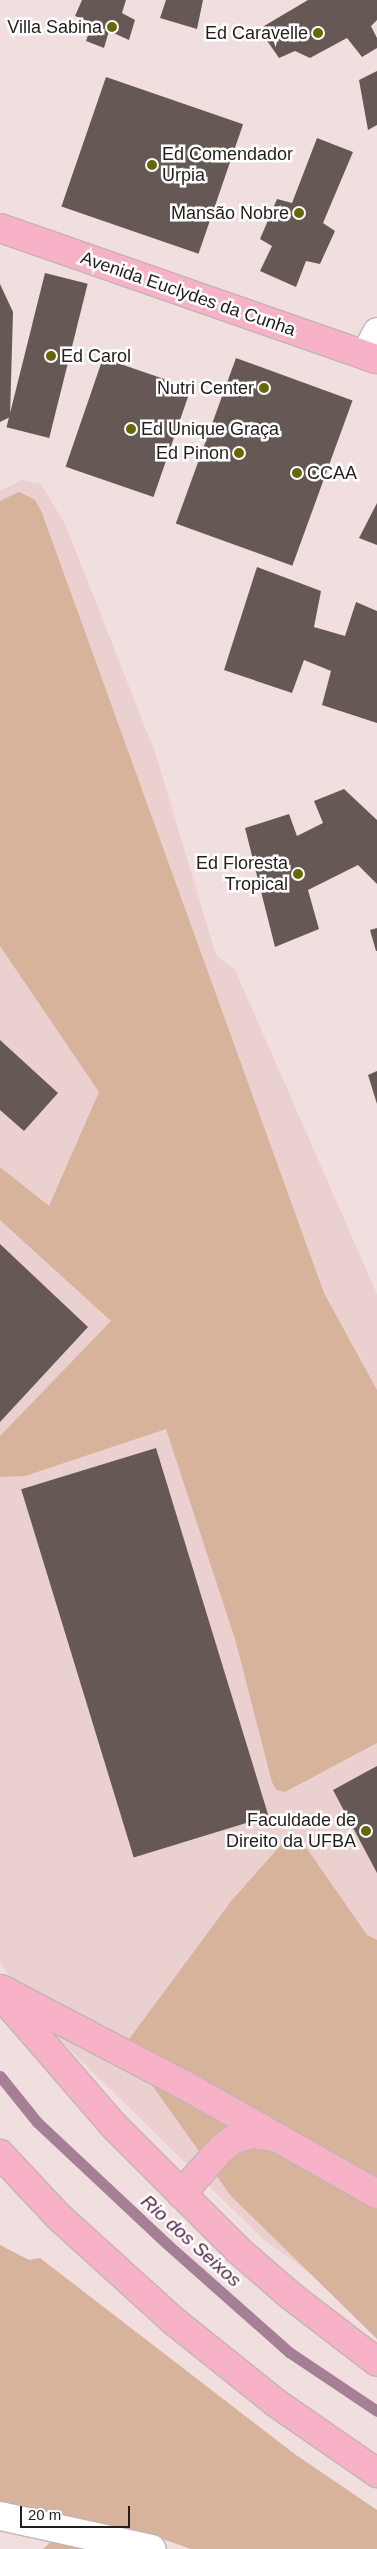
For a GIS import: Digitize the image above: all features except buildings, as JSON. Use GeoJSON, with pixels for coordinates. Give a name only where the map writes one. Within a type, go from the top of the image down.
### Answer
{"type":"FeatureCollection","features":[{"type":"Feature","properties":{"kind":"main road","name":"Avenida Euclydes da Cunha"},"geometry":{"type":"LineString","coordinates":[[2,231],[373,349]]}},
{"type":"Feature","properties":{"kind":"main road"},"geometry":{"type":"LineString","coordinates":[[0,1988],[377,2194]]}},
{"type":"Feature","properties":{"kind":"main road"},"geometry":{"type":"LineString","coordinates":[[0,1994],[70,2079],[181,2194],[291,2296],[377,2362]]}},
{"type":"Feature","properties":{"kind":"main road"},"geometry":{"type":"LineString","coordinates":[[181,2194],[222,2148],[236,2138],[254,2134],[275,2137]]}},
{"type":"Feature","properties":{"kind":"main road"},"geometry":{"type":"LineString","coordinates":[[0,2154],[59,2217],[175,2322],[276,2402],[377,2473]]}},
{"type":"Feature","properties":{"kind":"street"},"geometry":{"type":"LineString","coordinates":[[0,2516],[151,2549]]}},
{"type":"Feature","properties":{"kind":"shaded area"},"geometry":{"type":"Polygon","coordinates":[[[22,480],[41,484],[65,524],[156,755],[216,955],[235,970],[377,1294],[377,2322],[264,2240],[59,2039],[0,1963],[0,491],[22,480]]]}},
{"type":"Feature","properties":{"kind":"shaded area"},"geometry":{"type":"Polygon","coordinates":[[[19,492],[35,500],[42,513],[324,1293],[377,1390],[377,1743],[285,1792],[276,1790],[272,1782],[235,1639],[166,1429],[25,1476],[0,1477],[0,1436],[111,1321],[0,1220],[0,1167],[49,1206],[99,1092],[0,946],[0,501],[19,492]]]}},
{"type":"Feature","properties":{"kind":"shaded area"},"geometry":{"type":"Polygon","coordinates":[[[303,1843],[367,1935],[377,1940],[377,2339],[231,2196],[124,2046],[232,1900],[281,1845],[303,1843]]]}},
{"type":"Feature","properties":{"kind":"shaded area"},"geometry":{"type":"Polygon","coordinates":[[[0,2245],[29,2260],[40,2258],[296,2455],[377,2510],[377,2549],[191,2549],[154,2536],[0,2506],[0,2245]]]}},
{"type":"Feature","properties":{"kind":"shaded area"},"geometry":{"type":"Polygon","coordinates":[[[55,2538],[111,2549],[43,2549],[55,2538]]]}},
{"type":"Feature","properties":{"kind":"waterway","name":"Rio dos Seixos"},"geometry":{"type":"LineString","coordinates":[[0,2076],[37,2122],[167,2244],[289,2352],[377,2411]]}},
{"type":"Feature","properties":{"kind":"place","name":"Villa Sabina"},"geometry":{"type":"Point","coordinates":[112,27]}},
{"type":"Feature","properties":{"kind":"place","name":"Ed Caravelle"},"geometry":{"type":"Point","coordinates":[318,33]}},
{"type":"Feature","properties":{"kind":"place","name":"Ed Comendador Urpia"},"geometry":{"type":"Point","coordinates":[152,165]}},
{"type":"Feature","properties":{"kind":"place","name":"Mansão Nobre"},"geometry":{"type":"Point","coordinates":[299,213]}},
{"type":"Feature","properties":{"kind":"place","name":"Ed Carol"},"geometry":{"type":"Point","coordinates":[51,356]}},
{"type":"Feature","properties":{"kind":"place","name":"Nutri Center"},"geometry":{"type":"Point","coordinates":[264,388]}},
{"type":"Feature","properties":{"kind":"place","name":"Ed Unique Graça"},"geometry":{"type":"Point","coordinates":[131,429]}},
{"type":"Feature","properties":{"kind":"place","name":"Ed Pinon"},"geometry":{"type":"Point","coordinates":[239,453]}},
{"type":"Feature","properties":{"kind":"place","name":"CCAA"},"geometry":{"type":"Point","coordinates":[297,473]}},
{"type":"Feature","properties":{"kind":"place","name":"Ed Floresta Tropical"},"geometry":{"type":"Point","coordinates":[298,874]}},
{"type":"Feature","properties":{"kind":"place","name":"Faculdade de Direito da UFBA"},"geometry":{"type":"Point","coordinates":[366,1831]}}]}
